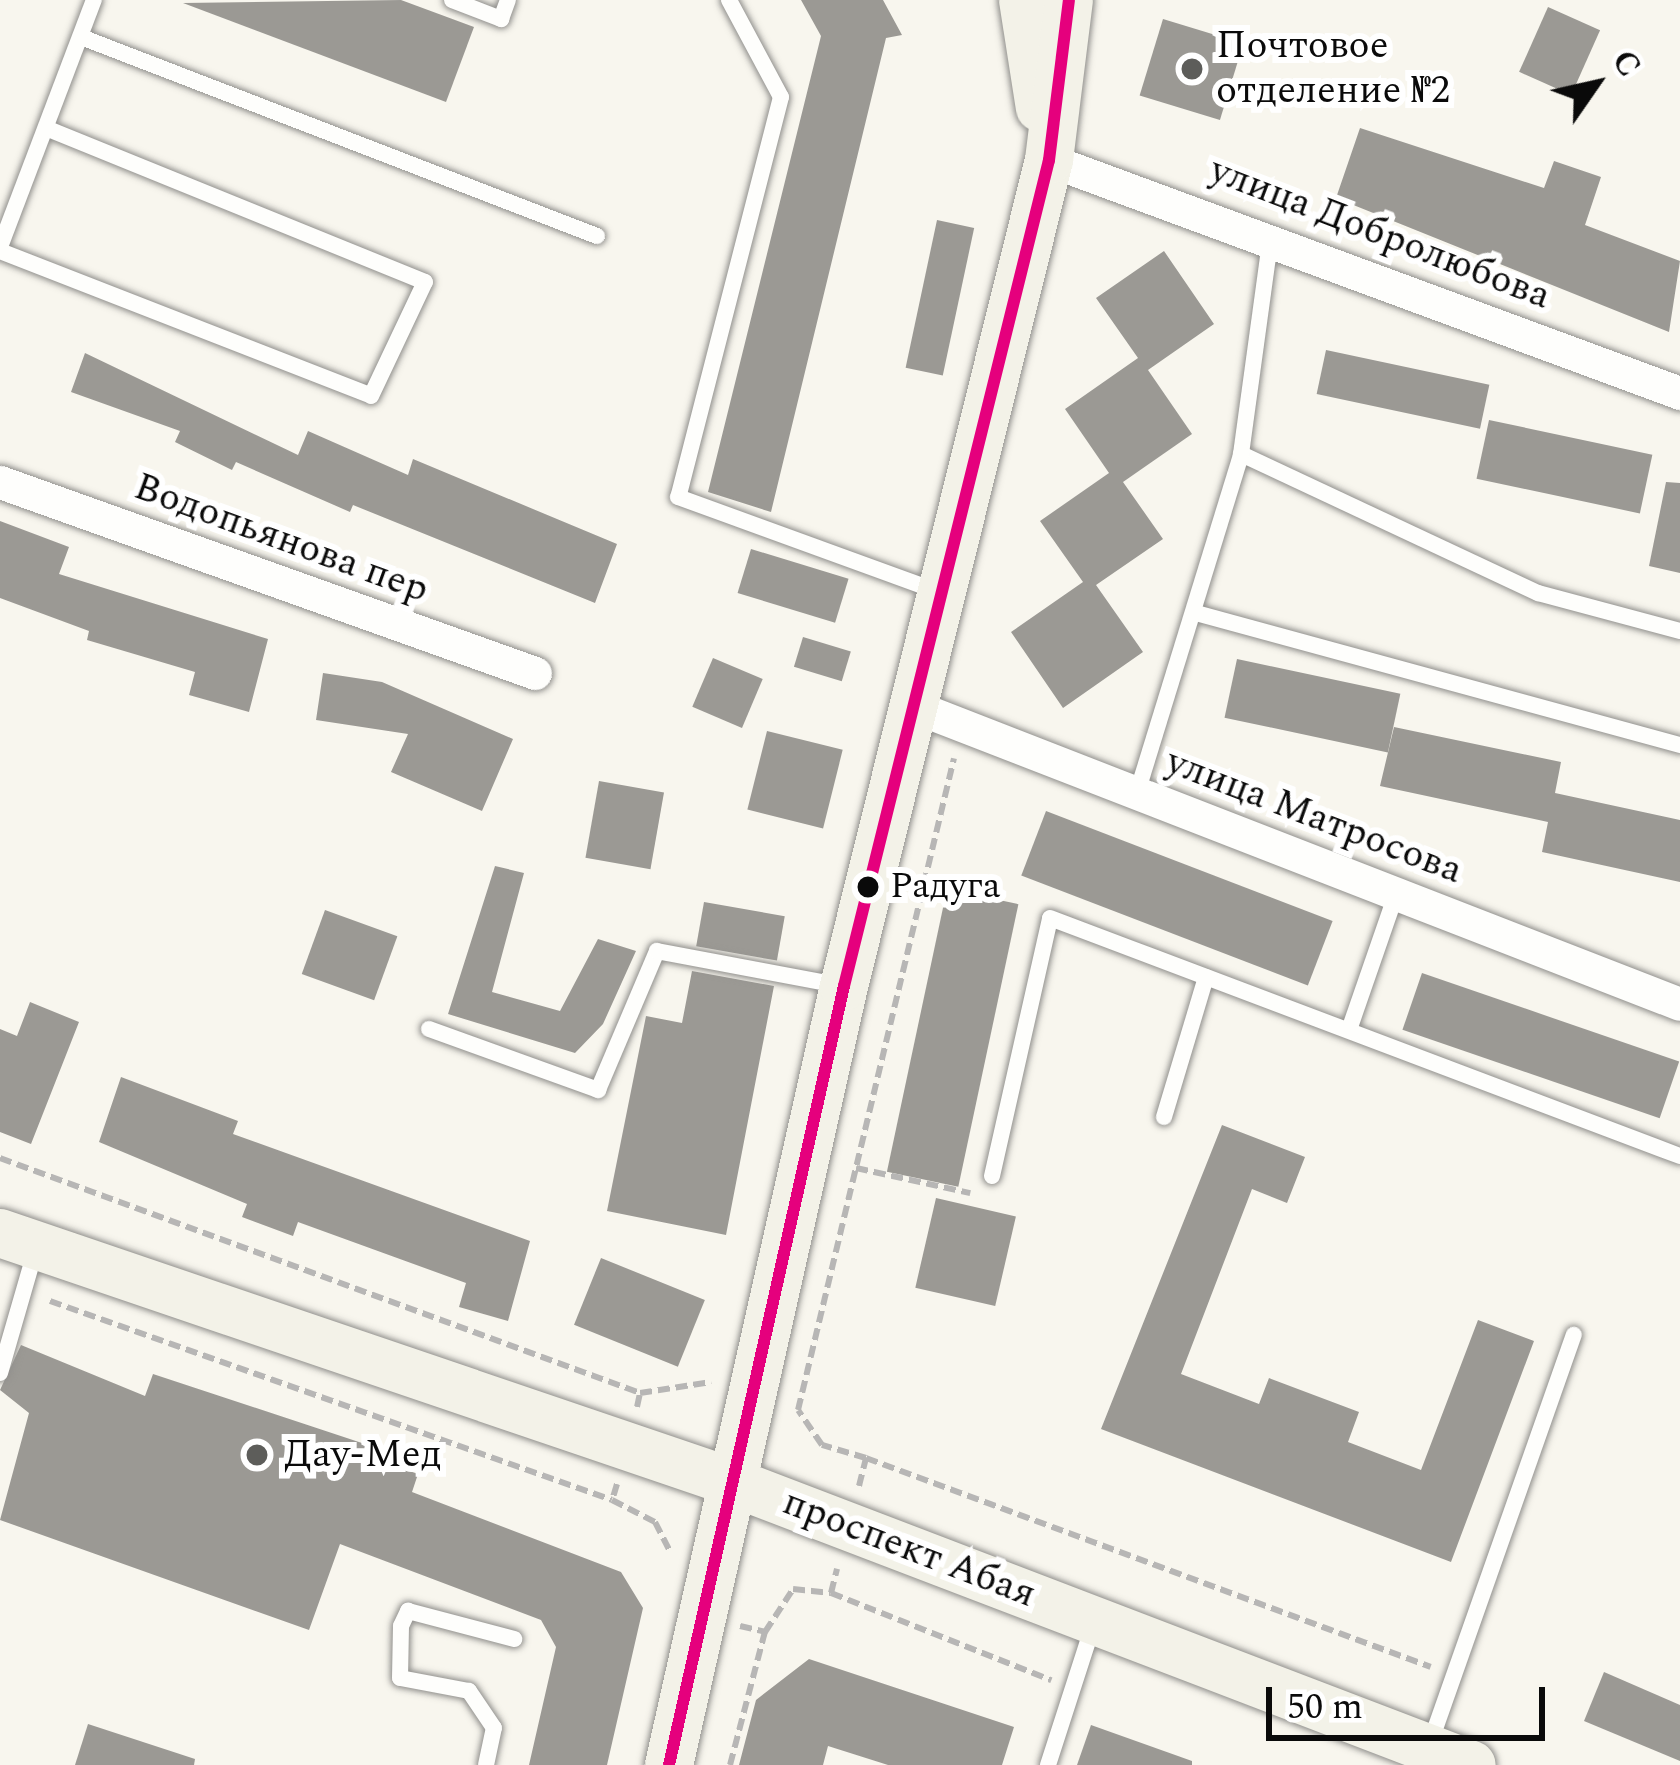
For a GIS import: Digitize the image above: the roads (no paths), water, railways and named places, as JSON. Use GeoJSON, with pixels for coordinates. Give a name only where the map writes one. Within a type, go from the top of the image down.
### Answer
{"type":"FeatureCollection","features":[{"type":"Feature","properties":{"kind":"main road"},"geometry":{"type":"LineString","coordinates":[[1023,0],[1049,160]]}},
{"type":"Feature","properties":{"kind":"main road"},"geometry":{"type":"LineString","coordinates":[[669,1765],[729,1481],[844,986],[918,708],[1049,160],[1069,0]]}},
{"type":"Feature","properties":{"kind":"main road","name":"проспект Абая"},"geometry":{"type":"LineString","coordinates":[[20,1257],[729,1481],[1457,1760]]}},
{"type":"Feature","properties":{"kind":"street","name":"улица Добролюбова"},"geometry":{"type":"LineString","coordinates":[[1049,160],[1271,235],[1680,393]]}},
{"type":"Feature","properties":{"kind":"street","name":"Водопьянова пер"},"geometry":{"type":"LineString","coordinates":[[0,482],[535,674]]}},
{"type":"Feature","properties":{"kind":"street","name":"улица Матросова"},"geometry":{"type":"LineString","coordinates":[[918,708],[1680,1004]]}},
{"type":"Feature","properties":{"kind":"lane"},"geometry":{"type":"LineString","coordinates":[[452,0],[501,19],[508,0]]}},
{"type":"Feature","properties":{"kind":"lane"},"geometry":{"type":"LineString","coordinates":[[729,0],[781,97],[678,497],[945,594]]}},
{"type":"Feature","properties":{"kind":"lane"},"geometry":{"type":"LineString","coordinates":[[46,128],[424,282],[370,396],[0,249],[91,1]]}},
{"type":"Feature","properties":{"kind":"lane"},"geometry":{"type":"LineString","coordinates":[[81,37],[597,236]]}},
{"type":"Feature","properties":{"kind":"lane"},"geometry":{"type":"LineString","coordinates":[[1137,793],[1196,613],[1241,454],[1271,235]]}},
{"type":"Feature","properties":{"kind":"lane"},"geometry":{"type":"LineString","coordinates":[[1241,454],[1538,593],[1680,631]]}},
{"type":"Feature","properties":{"kind":"lane"},"geometry":{"type":"LineString","coordinates":[[1196,613],[1680,745]]}},
{"type":"Feature","properties":{"kind":"lane"},"geometry":{"type":"LineString","coordinates":[[1348,1030],[1396,894]]}},
{"type":"Feature","properties":{"kind":"lane"},"geometry":{"type":"LineString","coordinates":[[992,1176],[1050,917],[1680,1156]]}},
{"type":"Feature","properties":{"kind":"lane"},"geometry":{"type":"LineString","coordinates":[[429,1028],[598,1090],[657,951],[844,986]]}},
{"type":"Feature","properties":{"kind":"lane"},"geometry":{"type":"LineString","coordinates":[[1164,1118],[1206,976]]}},
{"type":"Feature","properties":{"kind":"lane"},"geometry":{"type":"LineString","coordinates":[[0,1373],[20,1257]]}},
{"type":"Feature","properties":{"kind":"lane"},"geometry":{"type":"LineString","coordinates":[[1457,1760],[1454,1675],[1574,1335]]}},
{"type":"Feature","properties":{"kind":"lane"},"geometry":{"type":"LineString","coordinates":[[486,1765],[494,1728],[469,1691],[400,1678],[401,1626],[409,1611],[514,1639]]}},
{"type":"Feature","properties":{"kind":"lane"},"geometry":{"type":"LineString","coordinates":[[1048,1765],[1095,1619]]}},
{"type":"Feature","properties":{"kind":"place","name":"Почтовое отделение №2"},"geometry":{"type":"Point","coordinates":[1192,69]}},
{"type":"Feature","properties":{"kind":"place","name":"Радуга"},"geometry":{"type":"Point","coordinates":[868,887]}},
{"type":"Feature","properties":{"kind":"place","name":"Дау-Мед"},"geometry":{"type":"Point","coordinates":[257,1455]}}]}
